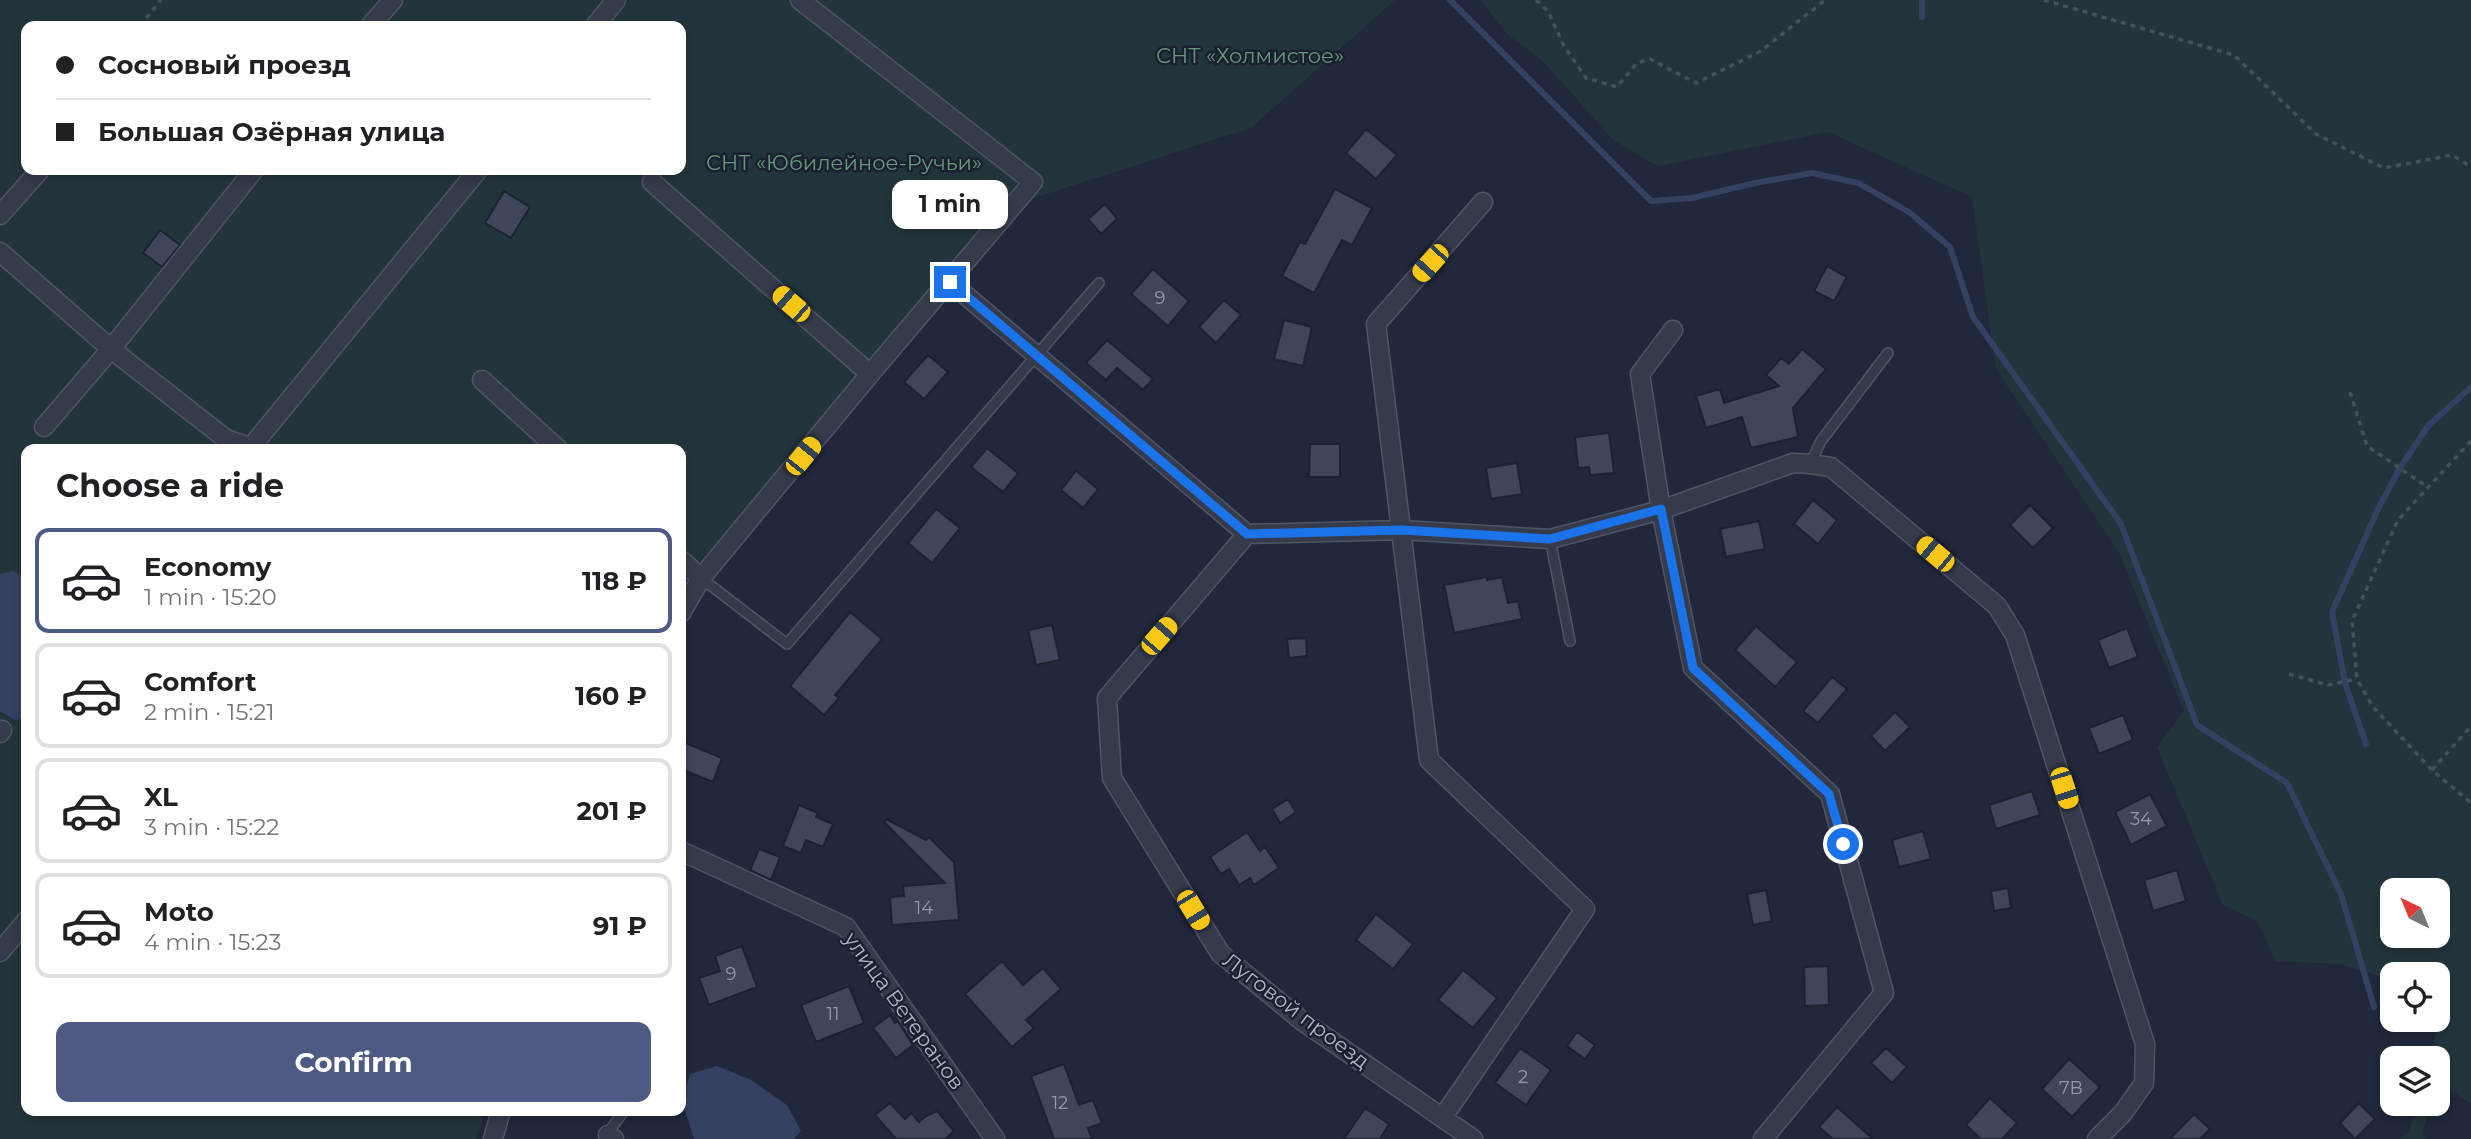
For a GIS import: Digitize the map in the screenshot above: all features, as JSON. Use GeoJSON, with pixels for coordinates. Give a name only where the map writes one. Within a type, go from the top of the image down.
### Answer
{"type":"FeatureCollection","features":[{"type":"Feature","properties":{"kind":"street"},"geometry":{"type":"LineString","coordinates":[[374,21],[393,0]]}},
{"type":"Feature","properties":{"kind":"street"},"geometry":{"type":"LineString","coordinates":[[599,21],[616,0]]}},
{"type":"Feature","properties":{"kind":"street"},"geometry":{"type":"LineString","coordinates":[[686,604],[701,578],[1033,182],[800,0]]}},
{"type":"Feature","properties":{"kind":"street"},"geometry":{"type":"LineString","coordinates":[[0,215],[36,175]]}},
{"type":"Feature","properties":{"kind":"street"},"geometry":{"type":"LineString","coordinates":[[44,427],[111,349],[250,175]]}},
{"type":"Feature","properties":{"kind":"street"},"geometry":{"type":"LineString","coordinates":[[258,444],[474,175]]}},
{"type":"Feature","properties":{"kind":"street"},"geometry":{"type":"LineString","coordinates":[[652,182],[870,374]]}},
{"type":"Feature","properties":{"kind":"street"},"geometry":{"type":"LineString","coordinates":[[1443,1117],[1585,909],[1429,760],[1376,324],[1483,202]]}},
{"type":"Feature","properties":{"kind":"street"},"geometry":{"type":"LineString","coordinates":[[0,252],[111,349],[226,439],[242,444]]}},
{"type":"Feature","properties":{"kind":"street"},"geometry":{"type":"LineString","coordinates":[[950,282],[1247,534],[1402,530],[1550,539],[1661,509],[1793,463],[1831,467],[1997,606],[2015,635],[2146,1044],[2144,1083],[2123,1113],[2097,1139]]}},
{"type":"Feature","properties":{"kind":"street"},"geometry":{"type":"LineString","coordinates":[[1674,330],[1640,374],[1661,509],[1693,668],[1829,794],[1884,993],[1763,1139]]}},
{"type":"Feature","properties":{"kind":"street"},"geometry":{"type":"LineString","coordinates":[[482,380],[552,444]]}},
{"type":"Feature","properties":{"kind":"street","name":"Луговой проезд"},"geometry":{"type":"LineString","coordinates":[[1247,534],[1107,698],[1112,778],[1220,954],[1301,1020],[1474,1139]]}},
{"type":"Feature","properties":{"kind":"street"},"geometry":{"type":"LineString","coordinates":[[686,564],[701,578]]}},
{"type":"Feature","properties":{"kind":"street","name":"улица Ветеранов"},"geometry":{"type":"LineString","coordinates":[[686,853],[846,927],[995,1139]]}},
{"type":"Feature","properties":{"kind":"street"},"geometry":{"type":"LineString","coordinates":[[0,952],[21,927]]}},
{"type":"Feature","properties":{"kind":"street"},"geometry":{"type":"LineString","coordinates":[[493,1139],[500,1116]]}},
{"type":"Feature","properties":{"kind":"lane"},"geometry":{"type":"LineString","coordinates":[[701,578],[787,644],[1099,283]]}},
{"type":"Feature","properties":{"kind":"lane"},"geometry":{"type":"LineString","coordinates":[[1810,464],[1821,441],[1888,353]]}},
{"type":"Feature","properties":{"kind":"lane"},"geometry":{"type":"LineString","coordinates":[[1550,539],[1570,641]]}},
{"type":"Feature","properties":{"kind":"lane"},"geometry":{"type":"LineString","coordinates":[[608,1138],[621,1116]]}},
{"type":"Feature","properties":{"kind":"path"},"geometry":{"type":"LineString","coordinates":[[144,21],[161,0]]}},
{"type":"Feature","properties":{"kind":"path"},"geometry":{"type":"LineString","coordinates":[[1536,0],[1548,11],[1564,47],[1586,78],[1617,87],[1637,63],[1650,59],[1696,83],[1761,51],[1825,0]]}},
{"type":"Feature","properties":{"kind":"path"},"geometry":{"type":"LineString","coordinates":[[2044,0],[2234,55],[2316,134],[2384,168],[2452,155],[2471,167]]}},
{"type":"Feature","properties":{"kind":"path"},"geometry":{"type":"LineString","coordinates":[[2350,392],[2367,446],[2429,488]]}},
{"type":"Feature","properties":{"kind":"path"},"geometry":{"type":"LineString","coordinates":[[2471,441],[2398,520],[2352,621],[2357,679],[2373,707],[2432,770],[2471,803]]}},
{"type":"Feature","properties":{"kind":"path"},"geometry":{"type":"LineString","coordinates":[[2289,674],[2328,685],[2357,679]]}},
{"type":"Feature","properties":{"kind":"path"},"geometry":{"type":"LineString","coordinates":[[2432,770],[2471,726]]}},
{"type":"Feature","properties":{"kind":"green space","name":"СНТ «Юбилейное-Ручьи»"},"geometry":{"type":"Polygon","coordinates":[[[0,0],[1395,0],[1251,128],[1034,198],[686,576],[686,444],[21,444],[21,1116],[483,1116],[476,1139],[0,1139],[0,0]]]}},
{"type":"Feature","properties":{"kind":"green space"},"geometry":{"type":"Polygon","coordinates":[[[1481,0],[2471,0],[2471,1103],[2450,1092],[2450,1046],[2432,1046],[2436,1032],[2450,1032],[2450,962],[2380,962],[2380,976],[2340,964],[2276,961],[2257,921],[2223,905],[2157,747],[2184,711],[2119,553],[1996,369],[1972,197],[1828,132],[1657,166],[1612,139],[1544,62],[1507,34],[1481,0]]]}},
{"type":"Feature","properties":{"kind":"green space"},"geometry":{"type":"Polygon","coordinates":[[[2413,1116],[2428,1116],[2422,1134],[2428,1139],[2399,1139],[2409,1132],[2413,1116]]]}},
{"type":"Feature","properties":{"kind":"water"},"geometry":{"type":"Polygon","coordinates":[[[14,571],[21,576],[21,719],[15,720],[0,711],[0,574],[14,571]]]}},
{"type":"Feature","properties":{"kind":"water"},"geometry":{"type":"Polygon","coordinates":[[[717,1066],[751,1080],[787,1105],[801,1131],[794,1139],[694,1139],[686,1114],[686,1088],[690,1074],[717,1066]]]}},
{"type":"Feature","properties":{"kind":"building"},"geometry":{"type":"Polygon","coordinates":[[[1366,129],[1397,155],[1376,179],[1346,153],[1366,129]]]}},
{"type":"Feature","properties":{"kind":"building"},"geometry":{"type":"Polygon","coordinates":[[[1335,189],[1372,208],[1352,245],[1342,240],[1314,293],[1282,276],[1300,242],[1305,244],[1335,189]]]}},
{"type":"Feature","properties":{"kind":"building"},"geometry":{"type":"Polygon","coordinates":[[[504,191],[530,207],[511,238],[485,223],[504,191]]]}},
{"type":"Feature","properties":{"kind":"building"},"geometry":{"type":"Polygon","coordinates":[[[1105,204],[1117,219],[1101,234],[1088,219],[1105,204]]]}},
{"type":"Feature","properties":{"kind":"building"},"geometry":{"type":"Polygon","coordinates":[[[160,230],[180,245],[162,267],[143,253],[160,230]]]}},
{"type":"Feature","properties":{"kind":"building"},"geometry":{"type":"Polygon","coordinates":[[[1827,266],[1847,277],[1834,301],[1814,291],[1827,266]]]}},
{"type":"Feature","properties":{"kind":"building"},"geometry":{"type":"Polygon","coordinates":[[[1153,269],[1189,301],[1168,326],[1131,294],[1153,269]]]}},
{"type":"Feature","properties":{"kind":"building"},"geometry":{"type":"Polygon","coordinates":[[[1224,300],[1241,315],[1216,343],[1199,327],[1224,300]]]}},
{"type":"Feature","properties":{"kind":"building"},"geometry":{"type":"Polygon","coordinates":[[[1284,320],[1312,327],[1303,366],[1274,359],[1284,320]]]}},
{"type":"Feature","properties":{"kind":"building"},"geometry":{"type":"Polygon","coordinates":[[[1107,340],[1153,379],[1143,390],[1117,368],[1106,380],[1086,363],[1107,340]]]}},
{"type":"Feature","properties":{"kind":"building"},"geometry":{"type":"Polygon","coordinates":[[[1802,349],[1826,369],[1793,408],[1798,437],[1751,448],[1742,417],[1706,428],[1696,396],[1720,389],[1724,403],[1779,386],[1766,375],[1781,358],[1789,364],[1802,349]]]}},
{"type":"Feature","properties":{"kind":"building"},"geometry":{"type":"Polygon","coordinates":[[[928,355],[948,372],[924,399],[904,382],[928,355]]]}},
{"type":"Feature","properties":{"kind":"building"},"geometry":{"type":"Polygon","coordinates":[[[1609,433],[1614,473],[1590,475],[1589,467],[1578,468],[1575,437],[1609,433]]]}},
{"type":"Feature","properties":{"kind":"building"},"geometry":{"type":"Polygon","coordinates":[[[1310,444],[1340,444],[1340,477],[1309,477],[1310,444]]]}},
{"type":"Feature","properties":{"kind":"building"},"geometry":{"type":"Polygon","coordinates":[[[987,448],[1018,473],[1003,492],[971,467],[987,448]]]}},
{"type":"Feature","properties":{"kind":"building"},"geometry":{"type":"Polygon","coordinates":[[[1517,463],[1522,494],[1491,499],[1486,468],[1517,463]]]}},
{"type":"Feature","properties":{"kind":"building"},"geometry":{"type":"Polygon","coordinates":[[[1076,471],[1098,489],[1083,508],[1061,490],[1076,471]]]}},
{"type":"Feature","properties":{"kind":"building"},"geometry":{"type":"Polygon","coordinates":[[[1813,500],[1837,520],[1818,544],[1794,524],[1813,500]]]}},
{"type":"Feature","properties":{"kind":"building"},"geometry":{"type":"Polygon","coordinates":[[[2030,505],[2053,528],[2033,548],[2010,525],[2030,505]]]}},
{"type":"Feature","properties":{"kind":"building"},"geometry":{"type":"Polygon","coordinates":[[[936,509],[960,528],[932,563],[908,543],[936,509]]]}},
{"type":"Feature","properties":{"kind":"building"},"geometry":{"type":"Polygon","coordinates":[[[1759,521],[1765,549],[1726,557],[1720,529],[1759,521]]]}},
{"type":"Feature","properties":{"kind":"building"},"geometry":{"type":"Polygon","coordinates":[[[1487,577],[1487,580],[1502,577],[1508,603],[1518,601],[1522,619],[1454,633],[1444,585],[1487,577]]]}},
{"type":"Feature","properties":{"kind":"building"},"geometry":{"type":"Polygon","coordinates":[[[850,612],[882,639],[835,695],[839,698],[824,715],[790,686],[850,612]]]}},
{"type":"Feature","properties":{"kind":"building"},"geometry":{"type":"Polygon","coordinates":[[[1052,625],[1060,660],[1036,665],[1028,630],[1052,625]]]}},
{"type":"Feature","properties":{"kind":"building"},"geometry":{"type":"Polygon","coordinates":[[[1756,626],[1797,662],[1775,687],[1735,650],[1756,626]]]}},
{"type":"Feature","properties":{"kind":"building"},"geometry":{"type":"Polygon","coordinates":[[[2127,628],[2138,657],[2109,668],[2098,640],[2127,628]]]}},
{"type":"Feature","properties":{"kind":"building"},"geometry":{"type":"Polygon","coordinates":[[[1306,638],[1307,656],[1289,658],[1287,639],[1306,638]]]}},
{"type":"Feature","properties":{"kind":"building"},"geometry":{"type":"Polygon","coordinates":[[[1832,677],[1847,689],[1818,723],[1803,711],[1832,677]]]}},
{"type":"Feature","properties":{"kind":"building"},"geometry":{"type":"Polygon","coordinates":[[[1895,712],[1910,727],[1885,751],[1871,736],[1895,712]]]}},
{"type":"Feature","properties":{"kind":"building"},"geometry":{"type":"Polygon","coordinates":[[[2123,715],[2133,740],[2099,754],[2089,728],[2123,715]]]}},
{"type":"Feature","properties":{"kind":"building"},"geometry":{"type":"Polygon","coordinates":[[[686,743],[722,758],[713,782],[686,771],[686,743]]]}},
{"type":"Feature","properties":{"kind":"building"},"geometry":{"type":"Polygon","coordinates":[[[2032,791],[2040,815],[1996,829],[1989,805],[2032,791]]]}},
{"type":"Feature","properties":{"kind":"building"},"geometry":{"type":"Polygon","coordinates":[[[2150,794],[2167,826],[2131,845],[2115,812],[2150,794]]]}},
{"type":"Feature","properties":{"kind":"building"},"geometry":{"type":"Polygon","coordinates":[[[1288,799],[1296,812],[1280,823],[1272,809],[1288,799]]]}},
{"type":"Feature","properties":{"kind":"building"},"geometry":{"type":"Polygon","coordinates":[[[799,805],[818,813],[816,817],[833,824],[823,847],[806,840],[801,853],[783,846],[799,805]]]}},
{"type":"Feature","properties":{"kind":"building"},"geometry":{"type":"Polygon","coordinates":[[[886,819],[926,840],[929,837],[954,862],[959,920],[892,925],[890,897],[904,896],[903,886],[945,883],[884,822],[886,819]]]}},
{"type":"Feature","properties":{"kind":"building"},"geometry":{"type":"Polygon","coordinates":[[[1923,831],[1931,859],[1899,867],[1892,840],[1923,831]]]}},
{"type":"Feature","properties":{"kind":"building"},"geometry":{"type":"Polygon","coordinates":[[[1247,832],[1260,851],[1265,847],[1279,868],[1254,885],[1250,878],[1239,885],[1229,869],[1221,874],[1210,857],[1247,832]]]}},
{"type":"Feature","properties":{"kind":"building"},"geometry":{"type":"Polygon","coordinates":[[[759,849],[780,857],[771,880],[750,870],[759,849]]]}},
{"type":"Feature","properties":{"kind":"building"},"geometry":{"type":"Polygon","coordinates":[[[2177,870],[2186,901],[2153,911],[2144,880],[2177,870]]]}},
{"type":"Feature","properties":{"kind":"building"},"geometry":{"type":"Polygon","coordinates":[[[2008,888],[2011,908],[1994,911],[1991,891],[2008,888]]]}},
{"type":"Feature","properties":{"kind":"building"},"geometry":{"type":"Polygon","coordinates":[[[1766,890],[1772,921],[1753,925],[1747,894],[1766,890]]]}},
{"type":"Feature","properties":{"kind":"building"},"geometry":{"type":"Polygon","coordinates":[[[1376,914],[1413,944],[1393,969],[1356,940],[1376,914]]]}},
{"type":"Feature","properties":{"kind":"building"},"geometry":{"type":"Polygon","coordinates":[[[742,946],[757,987],[709,1005],[699,978],[720,971],[715,956],[742,946]]]}},
{"type":"Feature","properties":{"kind":"building"},"geometry":{"type":"Polygon","coordinates":[[[1002,961],[1023,985],[1043,968],[1061,989],[1026,1020],[1034,1028],[1012,1047],[965,994],[1002,961]]]}},
{"type":"Feature","properties":{"kind":"building"},"geometry":{"type":"Polygon","coordinates":[[[1828,966],[1829,1005],[1805,1006],[1804,967],[1828,966]]]}},
{"type":"Feature","properties":{"kind":"building"},"geometry":{"type":"Polygon","coordinates":[[[1463,970],[1497,998],[1473,1028],[1438,1000],[1463,970]]]}},
{"type":"Feature","properties":{"kind":"building"},"geometry":{"type":"Polygon","coordinates":[[[849,986],[864,1023],[816,1042],[801,1005],[849,986]]]}},
{"type":"Feature","properties":{"kind":"building"},"geometry":{"type":"Polygon","coordinates":[[[890,1015],[895,1023],[898,1021],[913,1045],[896,1058],[873,1028],[890,1015]]]}},
{"type":"Feature","properties":{"kind":"building"},"geometry":{"type":"Polygon","coordinates":[[[1577,1032],[1595,1045],[1585,1059],[1567,1046],[1577,1032]]]}},
{"type":"Feature","properties":{"kind":"building"},"geometry":{"type":"Polygon","coordinates":[[[1520,1048],[1551,1070],[1526,1105],[1495,1083],[1520,1048]]]}},
{"type":"Feature","properties":{"kind":"building"},"geometry":{"type":"Polygon","coordinates":[[[1886,1048],[1907,1067],[1892,1083],[1871,1063],[1886,1048]]]}},
{"type":"Feature","properties":{"kind":"building"},"geometry":{"type":"Polygon","coordinates":[[[2069,1059],[2100,1087],[2072,1117],[2042,1089],[2069,1059]]]}},
{"type":"Feature","properties":{"kind":"building"},"geometry":{"type":"Polygon","coordinates":[[[1064,1064],[1079,1105],[1093,1100],[1102,1123],[1088,1128],[1092,1139],[1054,1139],[1031,1076],[1064,1064]]]}},
{"type":"Feature","properties":{"kind":"building"},"geometry":{"type":"Polygon","coordinates":[[[1990,1098],[2017,1123],[2002,1139],[1981,1139],[1966,1125],[1990,1098]]]}},
{"type":"Feature","properties":{"kind":"building"},"geometry":{"type":"Polygon","coordinates":[[[890,1103],[905,1119],[911,1113],[919,1122],[937,1111],[954,1131],[945,1139],[896,1139],[875,1115],[890,1103]]]}},
{"type":"Feature","properties":{"kind":"building"},"geometry":{"type":"Polygon","coordinates":[[[2359,1103],[2375,1119],[2355,1139],[2340,1123],[2359,1103]]]}},
{"type":"Feature","properties":{"kind":"building"},"geometry":{"type":"Polygon","coordinates":[[[1837,1107],[1873,1139],[1833,1139],[1819,1127],[1837,1107]]]}},
{"type":"Feature","properties":{"kind":"building"},"geometry":{"type":"Polygon","coordinates":[[[1365,1108],[1389,1124],[1380,1139],[1344,1139],[1365,1108]]]}},
{"type":"Feature","properties":{"kind":"building"},"geometry":{"type":"Polygon","coordinates":[[[2194,1114],[2210,1129],[2200,1139],[2170,1139],[2194,1114]]]}},
{"type":"Feature","properties":{"kind":"waterway"},"geometry":{"type":"LineString","coordinates":[[1450,0],[1651,201],[1692,198],[1812,173],[1858,183],[1909,212],[1950,247],[1973,317],[2121,524],[2197,725],[2287,783],[2341,894],[2374,1007]]}},
{"type":"Feature","properties":{"kind":"waterway"},"geometry":{"type":"LineString","coordinates":[[1922,0],[1922,17]]}},
{"type":"Feature","properties":{"kind":"waterway"},"geometry":{"type":"LineString","coordinates":[[2366,744],[2345,683],[2332,612],[2378,509],[2400,468],[2428,426],[2471,387]]}},
{"type":"Feature","properties":{"kind":"route"},"geometry":{"type":"LineString","coordinates":[[950,282],[1247,534],[1402,530],[1550,539],[1661,509],[1693,668],[1829,794],[1843,844]]}},
{"type":"Feature","properties":{"kind":"park label","name":"СНТ «Холмистое»"},"geometry":{"type":"Point","coordinates":[1250,56]}}]}
